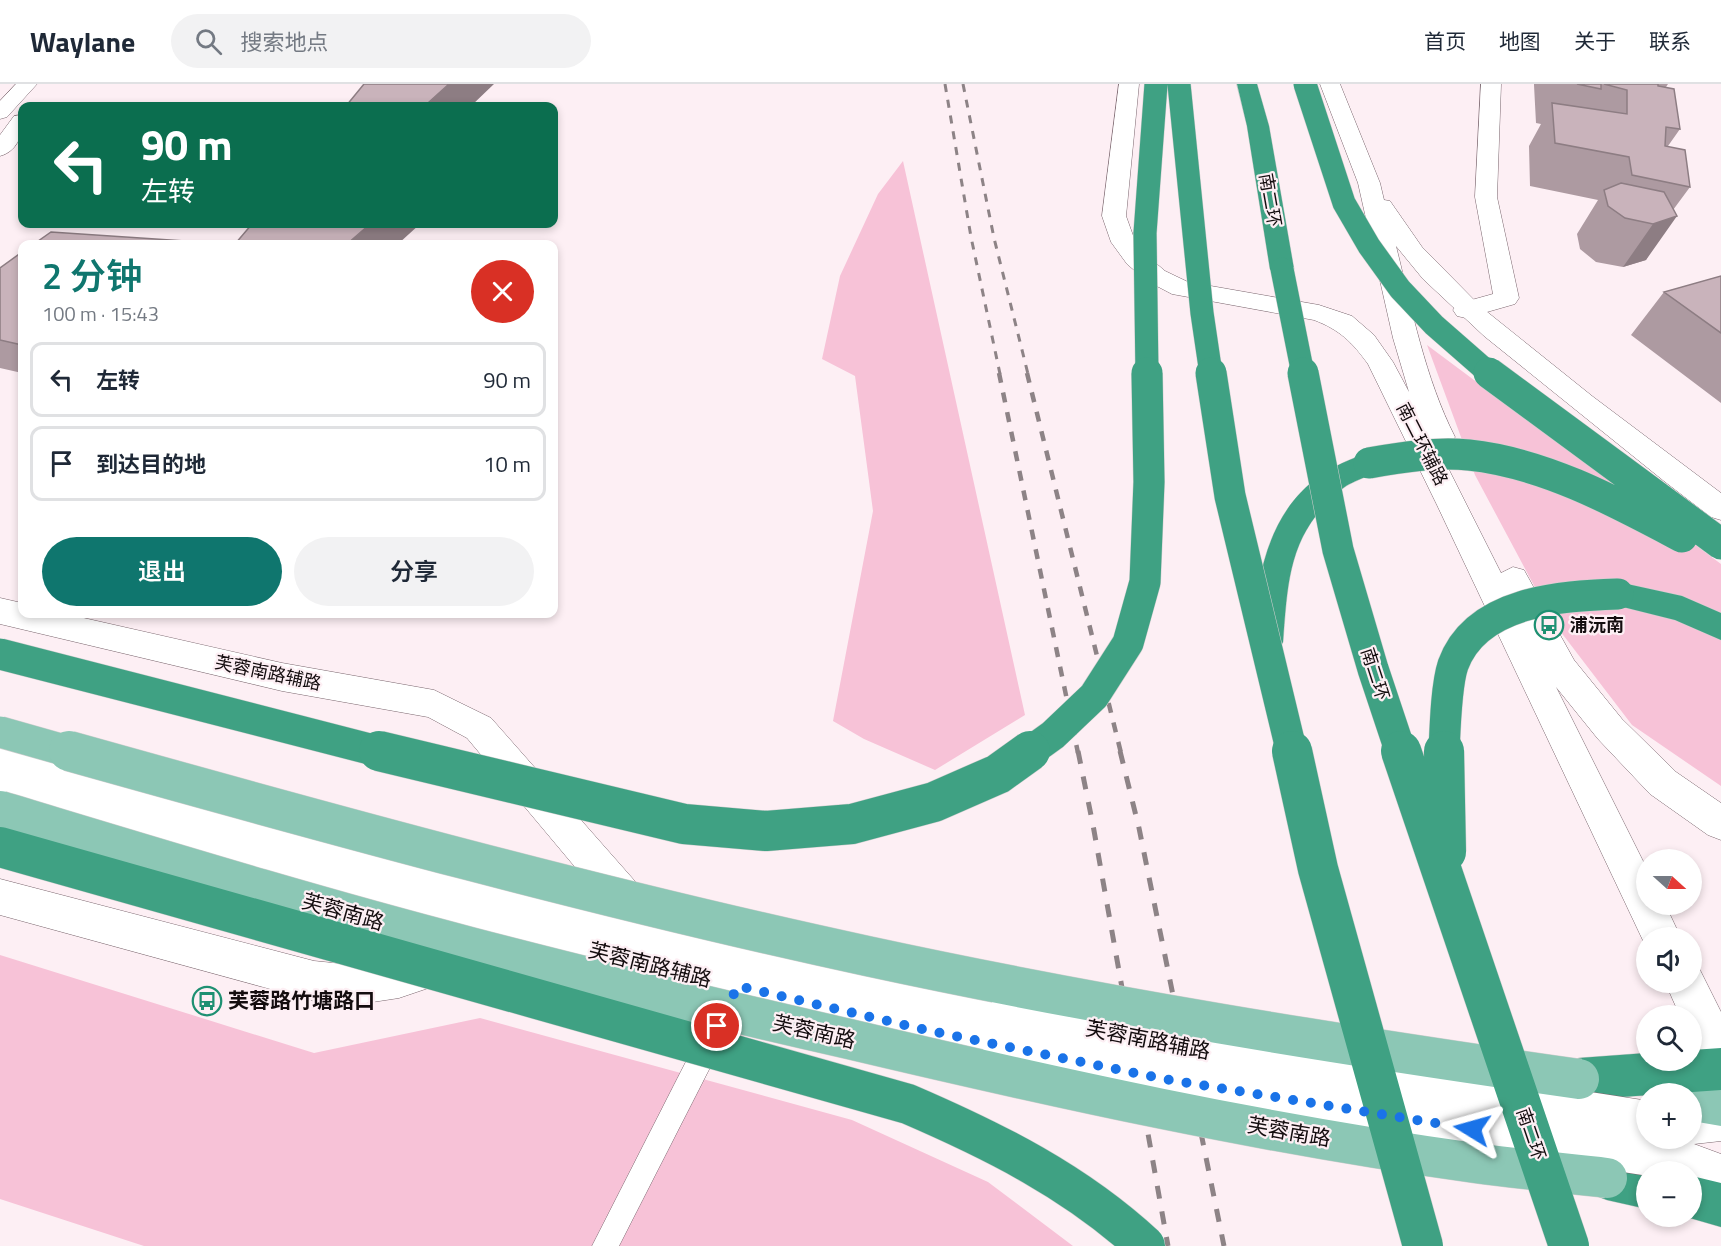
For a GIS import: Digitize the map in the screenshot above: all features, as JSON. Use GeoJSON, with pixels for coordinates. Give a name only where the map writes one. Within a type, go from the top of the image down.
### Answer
{"type":"FeatureCollection","features":[{"type":"Feature","properties":{"kind":"highway"},"geometry":{"type":"LineString","coordinates":[[0,654],[336,741],[684,824],[766,831],[852,824],[934,802],[998,774],[1053,735],[1094,696],[1128,643],[1145,582],[1149,482],[1145,233],[1156,84]]}},
{"type":"Feature","properties":{"kind":"highway"},"geometry":{"type":"LineString","coordinates":[[1179,84],[1202,313],[1230,496],[1267,642],[1318,869],[1423,1246]]}},
{"type":"Feature","properties":{"kind":"highway","name":"南二环"},"geometry":{"type":"LineString","coordinates":[[1247,84],[1258,126],[1286,292],[1338,550],[1372,669],[1569,1246]]}},
{"type":"Feature","properties":{"kind":"highway"},"geometry":{"type":"LineString","coordinates":[[1305,84],[1344,203],[1369,246],[1400,289],[1434,325],[1498,381],[1721,544]]}},
{"type":"Feature","properties":{"kind":"highway"},"geometry":{"type":"LineString","coordinates":[[1267,642],[1272,583],[1285,535],[1307,502],[1337,477],[1379,462],[1439,454],[1504,461],[1542,472],[1635,512],[1721,558]]}},
{"type":"Feature","properties":{"kind":"highway"},"geometry":{"type":"LineString","coordinates":[[1450,896],[1443,790],[1445,723],[1454,664],[1478,630],[1510,612],[1546,599],[1576,594],[1618,594],[1682,609],[1721,627]]}},
{"type":"Feature","properties":{"kind":"highway"},"geometry":{"type":"LineString","coordinates":[[0,846],[908,1104],[976,1133],[1054,1178],[1123,1224],[1145,1246]]}},
{"type":"Feature","properties":{"kind":"highway"},"geometry":{"type":"LineString","coordinates":[[1580,1079],[1721,1069]]}},
{"type":"Feature","properties":{"kind":"highway"},"geometry":{"type":"LineString","coordinates":[[1702,1200],[1721,1205]]}},
{"type":"Feature","properties":{"kind":"main road"},"geometry":{"type":"LineString","coordinates":[[0,732],[447,855],[864,956],[1042,992],[1233,1026],[1423,1058],[1580,1079],[1636,1140]]}},
{"type":"Feature","properties":{"kind":"main road","name":"芙蓉南路"},"geometry":{"type":"LineString","coordinates":[[0,812],[469,947],[696,1004],[975,1069],[1167,1110],[1474,1163],[1636,1149]]}},
{"type":"Feature","properties":{"kind":"main road"},"geometry":{"type":"LineString","coordinates":[[1702,1102],[1721,1105]]}},
{"type":"Feature","properties":{"kind":"main road"},"geometry":{"type":"LineString","coordinates":[[1702,1187],[1721,1189]]}},
{"type":"Feature","properties":{"kind":"street","name":"南二环辅路"},"geometry":{"type":"LineString","coordinates":[[1129,84],[1113,216],[1123,242],[1136,259],[1156,276],[1181,289],[1319,313],[1343,322],[1365,341],[1385,372],[1467,533],[1550,705],[1600,818],[1656,927]]}},
{"type":"Feature","properties":{"kind":"street","name":"南二环辅路"},"geometry":{"type":"LineString","coordinates":[[1330,84],[1369,183],[1406,338],[1429,412],[1500,554],[1562,670],[1610,729],[1663,783],[1721,823]]}},
{"type":"Feature","properties":{"kind":"street"},"geometry":{"type":"LineString","coordinates":[[1466,310],[1506,298],[1486,197],[1491,84]]}},
{"type":"Feature","properties":{"kind":"street"},"geometry":{"type":"LineString","coordinates":[[20,102],[36,93]]}},
{"type":"Feature","properties":{"kind":"street"},"geometry":{"type":"LineString","coordinates":[[0,113],[18,103]]}},
{"type":"Feature","properties":{"kind":"street"},"geometry":{"type":"LineString","coordinates":[[0,149],[18,126]]}},
{"type":"Feature","properties":{"kind":"street"},"geometry":{"type":"LineString","coordinates":[[1369,183],[1402,237],[1438,282],[1466,310],[1610,425],[1721,509]]}},
{"type":"Feature","properties":{"kind":"street","name":"芙蓉南路辅路"},"geometry":{"type":"LineString","coordinates":[[0,611],[18,615]]}},
{"type":"Feature","properties":{"kind":"street","name":"芙蓉南路辅路"},"geometry":{"type":"LineString","coordinates":[[30,618],[282,677],[434,704],[479,728],[655,933]]}},
{"type":"Feature","properties":{"kind":"street","name":"芙蓉南路辅路"},"geometry":{"type":"LineString","coordinates":[[0,758],[455,885],[655,933],[1006,1030],[1164,1079],[1315,1105],[1636,1147]]}},
{"type":"Feature","properties":{"kind":"street","name":"芙蓉南路辅路"},"geometry":{"type":"LineString","coordinates":[[0,786],[327,880],[568,945],[738,986],[1006,1030]]}},
{"type":"Feature","properties":{"kind":"street","name":"芙蓉南路辅路"},"geometry":{"type":"LineString","coordinates":[[0,897],[314,981],[353,984],[399,978],[503,949],[535,944],[568,945]]}},
{"type":"Feature","properties":{"kind":"street"},"geometry":{"type":"LineString","coordinates":[[1690,993],[1721,1056]]}},
{"type":"Feature","properties":{"kind":"street"},"geometry":{"type":"LineString","coordinates":[[1702,1122],[1721,1120]]}},
{"type":"Feature","properties":{"kind":"street","name":"芙蓉南路辅路"},"geometry":{"type":"LineString","coordinates":[[1646,1149],[1721,1176]]}},
{"type":"Feature","properties":{"kind":"lane"},"geometry":{"type":"LineString","coordinates":[[605,1246],[738,986]]}},
{"type":"Feature","properties":{"kind":"shaded area"},"geometry":{"type":"Polygon","coordinates":[[[903,161],[1025,715],[935,770],[864,739],[833,721],[873,511],[855,376],[822,359],[840,276],[878,194],[903,161]]]}},
{"type":"Feature","properties":{"kind":"shaded area"},"geometry":{"type":"Polygon","coordinates":[[[1427,345],[1721,564],[1721,786],[1632,725],[1554,623],[1475,475],[1427,345]]]}},
{"type":"Feature","properties":{"kind":"shaded area"},"geometry":{"type":"Polygon","coordinates":[[[0,955],[314,1053],[480,1018],[852,1120],[988,1182],[1073,1246],[144,1246],[0,1199],[0,955]]]}},
{"type":"Feature","properties":{"kind":"building"},"geometry":{"type":"Polygon","coordinates":[[[364,84],[449,84],[429,102],[349,102],[364,84]]]}},
{"type":"Feature","properties":{"kind":"building"},"geometry":{"type":"Polygon","coordinates":[[[1577,84],[1601,84],[1601,89],[1577,84]]]}},
{"type":"Feature","properties":{"kind":"building"},"geometry":{"type":"Polygon","coordinates":[[[1604,84],[1658,84],[1658,86],[1674,89],[1680,129],[1666,127],[1665,146],[1685,150],[1690,187],[1632,175],[1629,157],[1555,143],[1552,103],[1627,114],[1627,90],[1604,84]]]}},
{"type":"Feature","properties":{"kind":"building"},"geometry":{"type":"Polygon","coordinates":[[[1621,183],[1664,192],[1677,216],[1653,224],[1625,218],[1608,206],[1604,190],[1621,183]]]}},
{"type":"Feature","properties":{"kind":"building"},"geometry":{"type":"Polygon","coordinates":[[[249,228],[365,228],[352,240],[238,240],[249,228]]]}},
{"type":"Feature","properties":{"kind":"building"},"geometry":{"type":"Polygon","coordinates":[[[51,232],[170,240],[40,240],[51,232]]]}},
{"type":"Feature","properties":{"kind":"building"},"geometry":{"type":"Polygon","coordinates":[[[18,255],[18,344],[0,340],[0,268],[18,255]]]}},
{"type":"Feature","properties":{"kind":"building"},"geometry":{"type":"Polygon","coordinates":[[[1721,276],[1721,333],[1664,292],[1721,276]]]}},
{"type":"Feature","properties":{"kind":"railway"},"geometry":{"type":"LineString","coordinates":[[945,84],[971,237],[1000,374]]}},
{"type":"Feature","properties":{"kind":"railway"},"geometry":{"type":"LineString","coordinates":[[963,84],[994,238],[1028,374]]}},
{"type":"Feature","properties":{"kind":"railway"},"geometry":{"type":"LineString","coordinates":[[999,373],[1078,753]]}},
{"type":"Feature","properties":{"kind":"railway"},"geometry":{"type":"LineString","coordinates":[[1027,373],[1121,753]]}},
{"type":"Feature","properties":{"kind":"railway"},"geometry":{"type":"LineString","coordinates":[[1078,751],[1168,1246]]}},
{"type":"Feature","properties":{"kind":"railway"},"geometry":{"type":"LineString","coordinates":[[1120,751],[1139,828],[1224,1246]]}},
{"type":"Feature","properties":{"kind":"place","name":"浦沅南"},"geometry":{"type":"Point","coordinates":[1549,625]}},
{"type":"Feature","properties":{"kind":"place","name":"芙蓉路竹塘路口"},"geometry":{"type":"Point","coordinates":[207,1001]}},
{"type":"Feature","properties":{"kind":"route"},"geometry":{"type":"LineString","coordinates":[[717,1026],[738,986],[926,1030],[1164,1079],[1361,1113],[1472,1129]]}}]}
